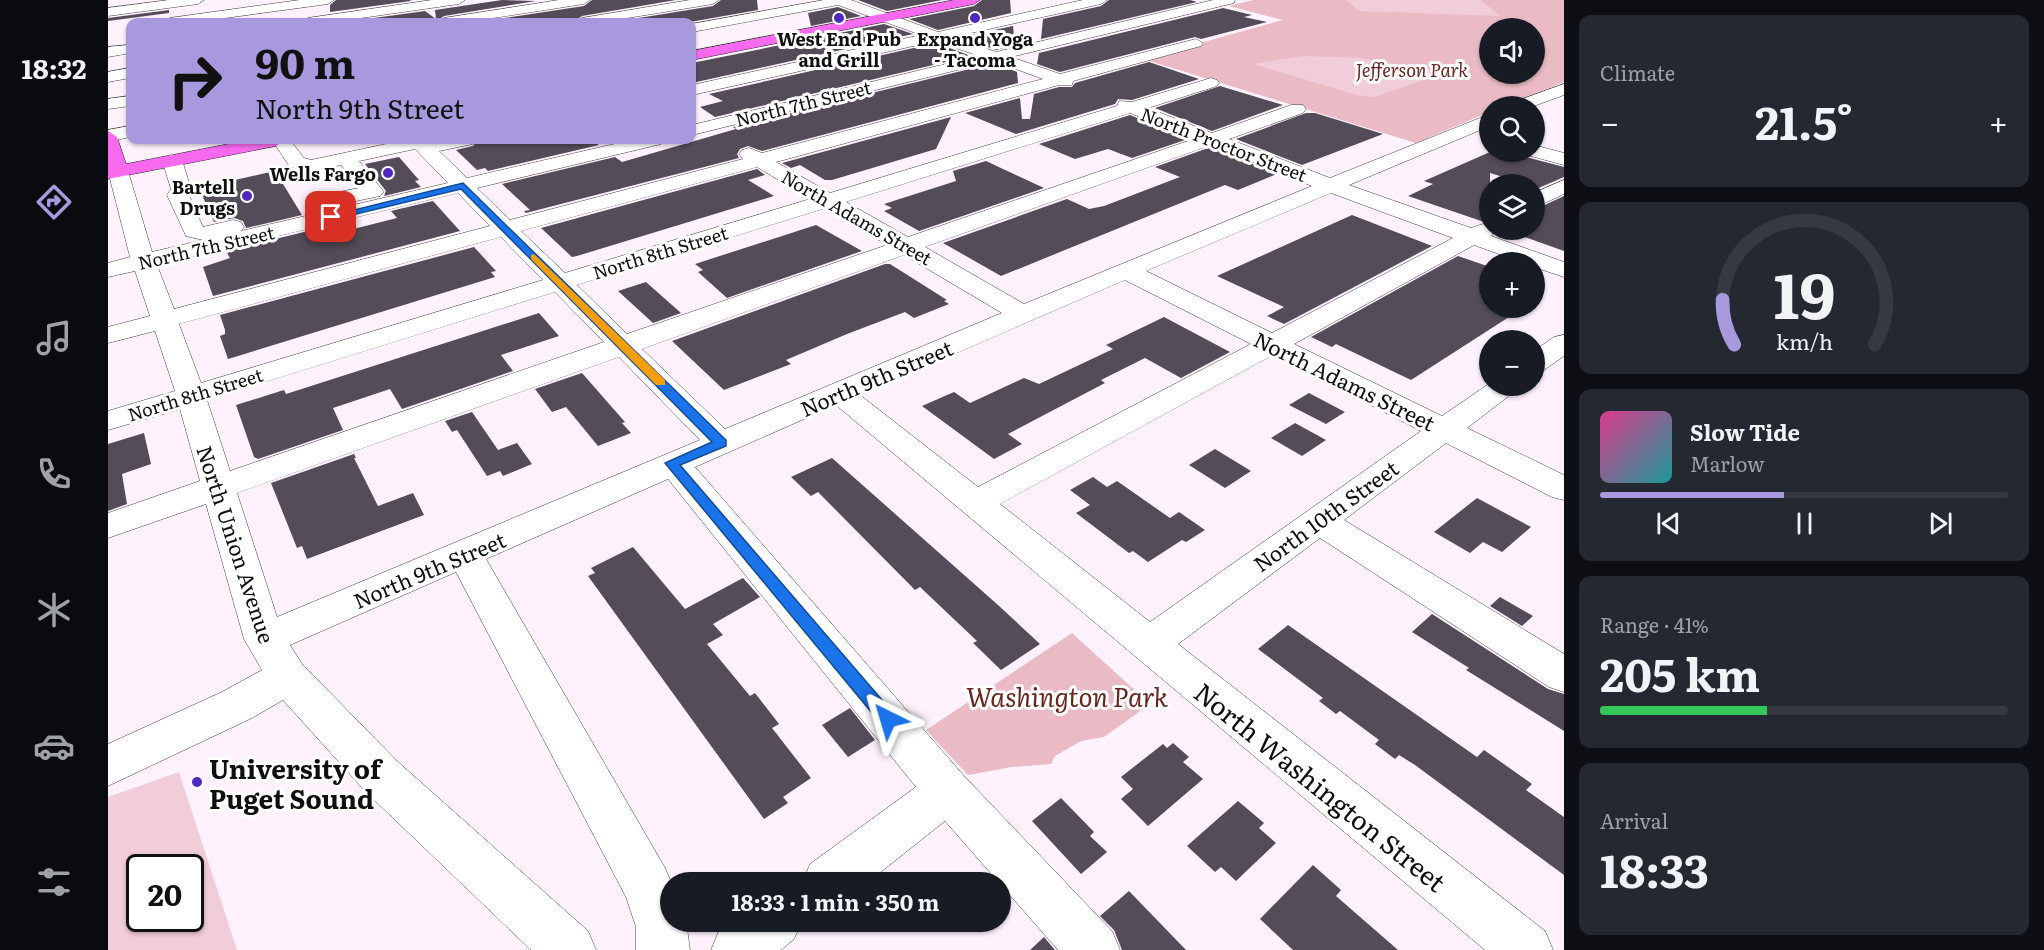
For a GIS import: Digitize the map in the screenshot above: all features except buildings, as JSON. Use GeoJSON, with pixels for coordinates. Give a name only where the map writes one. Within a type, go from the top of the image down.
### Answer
{"type":"FeatureCollection","features":[{"type":"Feature","properties":{"kind":"main road"},"geometry":{"type":"LineString","coordinates":[[696,55],[742,42],[884,11],[906,13],[974,0]]}},
{"type":"Feature","properties":{"kind":"main road"},"geometry":{"type":"LineString","coordinates":[[108,136],[113,172],[178,176],[265,144]]}},
{"type":"Feature","properties":{"kind":"street"},"geometry":{"type":"LineString","coordinates":[[108,12],[200,0]]}},
{"type":"Feature","properties":{"kind":"street"},"geometry":{"type":"LineString","coordinates":[[194,18],[282,3],[328,0]]}},
{"type":"Feature","properties":{"kind":"street"},"geometry":{"type":"LineString","coordinates":[[335,18],[459,0]]}},
{"type":"Feature","properties":{"kind":"street"},"geometry":{"type":"LineString","coordinates":[[489,0],[520,18]]}},
{"type":"Feature","properties":{"kind":"street"},"geometry":{"type":"LineString","coordinates":[[470,18],[584,0]]}},
{"type":"Feature","properties":{"kind":"street"},"geometry":{"type":"LineString","coordinates":[[606,18],[713,0]]}},
{"type":"Feature","properties":{"kind":"street"},"geometry":{"type":"LineString","coordinates":[[696,29],[840,0]]}},
{"type":"Feature","properties":{"kind":"street","name":"North Proctor Street"},"geometry":{"type":"LineString","coordinates":[[840,0],[865,4],[884,11],[936,36],[1061,80],[1329,185],[1479,232]]}},
{"type":"Feature","properties":{"kind":"street"},"geometry":{"type":"LineString","coordinates":[[108,335],[1196,43],[1044,0]]}},
{"type":"Feature","properties":{"kind":"street"},"geometry":{"type":"LineString","coordinates":[[696,89],[1101,0]]}},
{"type":"Feature","properties":{"kind":"street","name":"North 7th Street"},"geometry":{"type":"LineString","coordinates":[[696,126],[1224,0]]}},
{"type":"Feature","properties":{"kind":"street"},"geometry":{"type":"LineString","coordinates":[[282,3],[296,18]]}},
{"type":"Feature","properties":{"kind":"street"},"geometry":{"type":"LineString","coordinates":[[696,31],[742,42]]}},
{"type":"Feature","properties":{"kind":"street"},"geometry":{"type":"LineString","coordinates":[[108,52],[126,50]]}},
{"type":"Feature","properties":{"kind":"street"},"geometry":{"type":"LineString","coordinates":[[108,77],[126,74]]}},
{"type":"Feature","properties":{"kind":"street","name":"North 8th Street"},"geometry":{"type":"LineString","coordinates":[[108,420],[1211,84]]}},
{"type":"Feature","properties":{"kind":"street"},"geometry":{"type":"LineString","coordinates":[[1545,96],[1564,89]]}},
{"type":"Feature","properties":{"kind":"street"},"geometry":{"type":"LineString","coordinates":[[108,104],[126,101]]}},
{"type":"Feature","properties":{"kind":"street"},"geometry":{"type":"LineString","coordinates":[[108,526],[1297,110]]}},
{"type":"Feature","properties":{"kind":"street","name":"North 9th Street"},"geometry":{"type":"LineString","coordinates":[[264,639],[1022,314],[1479,123]]}},
{"type":"Feature","properties":{"kind":"street","name":"North Adams Street"},"geometry":{"type":"LineString","coordinates":[[696,126],[760,160],[1022,314]]}},
{"type":"Feature","properties":{"kind":"street"},"geometry":{"type":"LineString","coordinates":[[1462,130],[1479,135]]}},
{"type":"Feature","properties":{"kind":"street"},"geometry":{"type":"LineString","coordinates":[[108,136],[126,133]]}},
{"type":"Feature","properties":{"kind":"street"},"geometry":{"type":"LineString","coordinates":[[284,144],[297,163],[311,166],[415,144]]}},
{"type":"Feature","properties":{"kind":"street"},"geometry":{"type":"LineString","coordinates":[[421,144],[721,443]]}},
{"type":"Feature","properties":{"kind":"street","name":"North 7th Street"},"geometry":{"type":"LineString","coordinates":[[108,270],[141,252],[463,186],[637,144]]}},
{"type":"Feature","properties":{"kind":"street"},"geometry":{"type":"LineString","coordinates":[[1545,154],[1564,159]]}},
{"type":"Feature","properties":{"kind":"street"},"geometry":{"type":"LineString","coordinates":[[194,229],[204,234],[315,208],[332,199],[343,199],[373,192],[346,158]]}},
{"type":"Feature","properties":{"kind":"street","name":"North Union Avenue"},"geometry":{"type":"LineString","coordinates":[[113,172],[132,213],[141,252],[191,395],[264,639],[287,676],[381,776],[569,950]]}},
{"type":"Feature","properties":{"kind":"street"},"geometry":{"type":"LineString","coordinates":[[141,252],[194,229],[201,214],[191,193],[178,176]]}},
{"type":"Feature","properties":{"kind":"street"},"geometry":{"type":"LineString","coordinates":[[1545,196],[1564,186]]}},
{"type":"Feature","properties":{"kind":"street"},"geometry":{"type":"LineString","coordinates":[[108,218],[132,213]]}},
{"type":"Feature","properties":{"kind":"street"},"geometry":{"type":"LineString","coordinates":[[972,504],[1479,233]]}},
{"type":"Feature","properties":{"kind":"street","name":"North Proctor Street"},"geometry":{"type":"LineString","coordinates":[[1498,240],[1564,270]]}},
{"type":"Feature","properties":{"kind":"street","name":"North Adams Street"},"geometry":{"type":"LineString","coordinates":[[1126,271],[1564,489]]}},
{"type":"Feature","properties":{"kind":"street"},"geometry":{"type":"LineString","coordinates":[[1545,356],[1564,343]]}},
{"type":"Feature","properties":{"kind":"street","name":"North Washington Street"},"geometry":{"type":"LineString","coordinates":[[839,393],[972,504],[1526,950]]}},
{"type":"Feature","properties":{"kind":"street","name":"North 10th Street"},"geometry":{"type":"LineString","coordinates":[[1147,645],[1490,396]]}},
{"type":"Feature","properties":{"kind":"street"},"geometry":{"type":"LineString","coordinates":[[672,463],[948,791],[1093,950]]}},
{"type":"Feature","properties":{"kind":"street"},"geometry":{"type":"LineString","coordinates":[[1318,520],[1564,675]]}},
{"type":"Feature","properties":{"kind":"street"},"geometry":{"type":"LineString","coordinates":[[465,554],[647,886],[662,927],[663,950]]}},
{"type":"Feature","properties":{"kind":"street"},"geometry":{"type":"LineString","coordinates":[[108,766],[237,705],[287,676]]}},
{"type":"Feature","properties":{"kind":"street"},"geometry":{"type":"LineString","coordinates":[[841,872],[948,791]]}},
{"type":"Feature","properties":{"kind":"street"},"geometry":{"type":"LineString","coordinates":[[738,950],[762,932]]}},
{"type":"Feature","properties":{"kind":"green space","name":"Jefferson Park"},"geometry":{"type":"Polygon","coordinates":[[[1253,0],[1564,0],[1564,82],[1529,96],[1479,96],[1479,116],[1416,143],[1143,59],[1283,20],[1229,6],[1253,0]]]}},
{"type":"Feature","properties":{"kind":"green space"},"geometry":{"type":"Polygon","coordinates":[[[1346,0],[1480,0],[1501,16],[1359,11],[1346,0]]]}},
{"type":"Feature","properties":{"kind":"green space"},"geometry":{"type":"Polygon","coordinates":[[[1302,56],[1360,58],[1445,73],[1374,97],[1356,95],[1253,64],[1302,56]]]}},
{"type":"Feature","properties":{"kind":"green space","name":"Washington Park"},"geometry":{"type":"Polygon","coordinates":[[[1072,633],[1150,704],[1104,737],[1081,741],[1055,756],[1051,764],[1012,767],[968,775],[926,730],[1072,633]]]}},
{"type":"Feature","properties":{"kind":"green space"},"geometry":{"type":"Polygon","coordinates":[[[179,772],[237,950],[108,950],[108,797],[179,772]]]}},
{"type":"Feature","properties":{"kind":"slow traffic"},"geometry":{"type":"LineString","coordinates":[[534,257],[660,382]]}},
{"type":"Feature","properties":{"kind":"place","name":"West End Pub and Grill"},"geometry":{"type":"Point","coordinates":[839,18]}},
{"type":"Feature","properties":{"kind":"place","name":"Expand Yoga - Tacoma"},"geometry":{"type":"Point","coordinates":[975,18]}},
{"type":"Feature","properties":{"kind":"place","name":"Wells Fargo"},"geometry":{"type":"Point","coordinates":[388,173]}},
{"type":"Feature","properties":{"kind":"place","name":"Bartell Drugs"},"geometry":{"type":"Point","coordinates":[247,196]}},
{"type":"Feature","properties":{"kind":"place","name":"University of Puget Sound"},"geometry":{"type":"Point","coordinates":[197,782]}},
{"type":"Feature","properties":{"kind":"route"},"geometry":{"type":"LineString","coordinates":[[331,217],[463,186],[721,443],[672,463],[888,719]]}}]}
